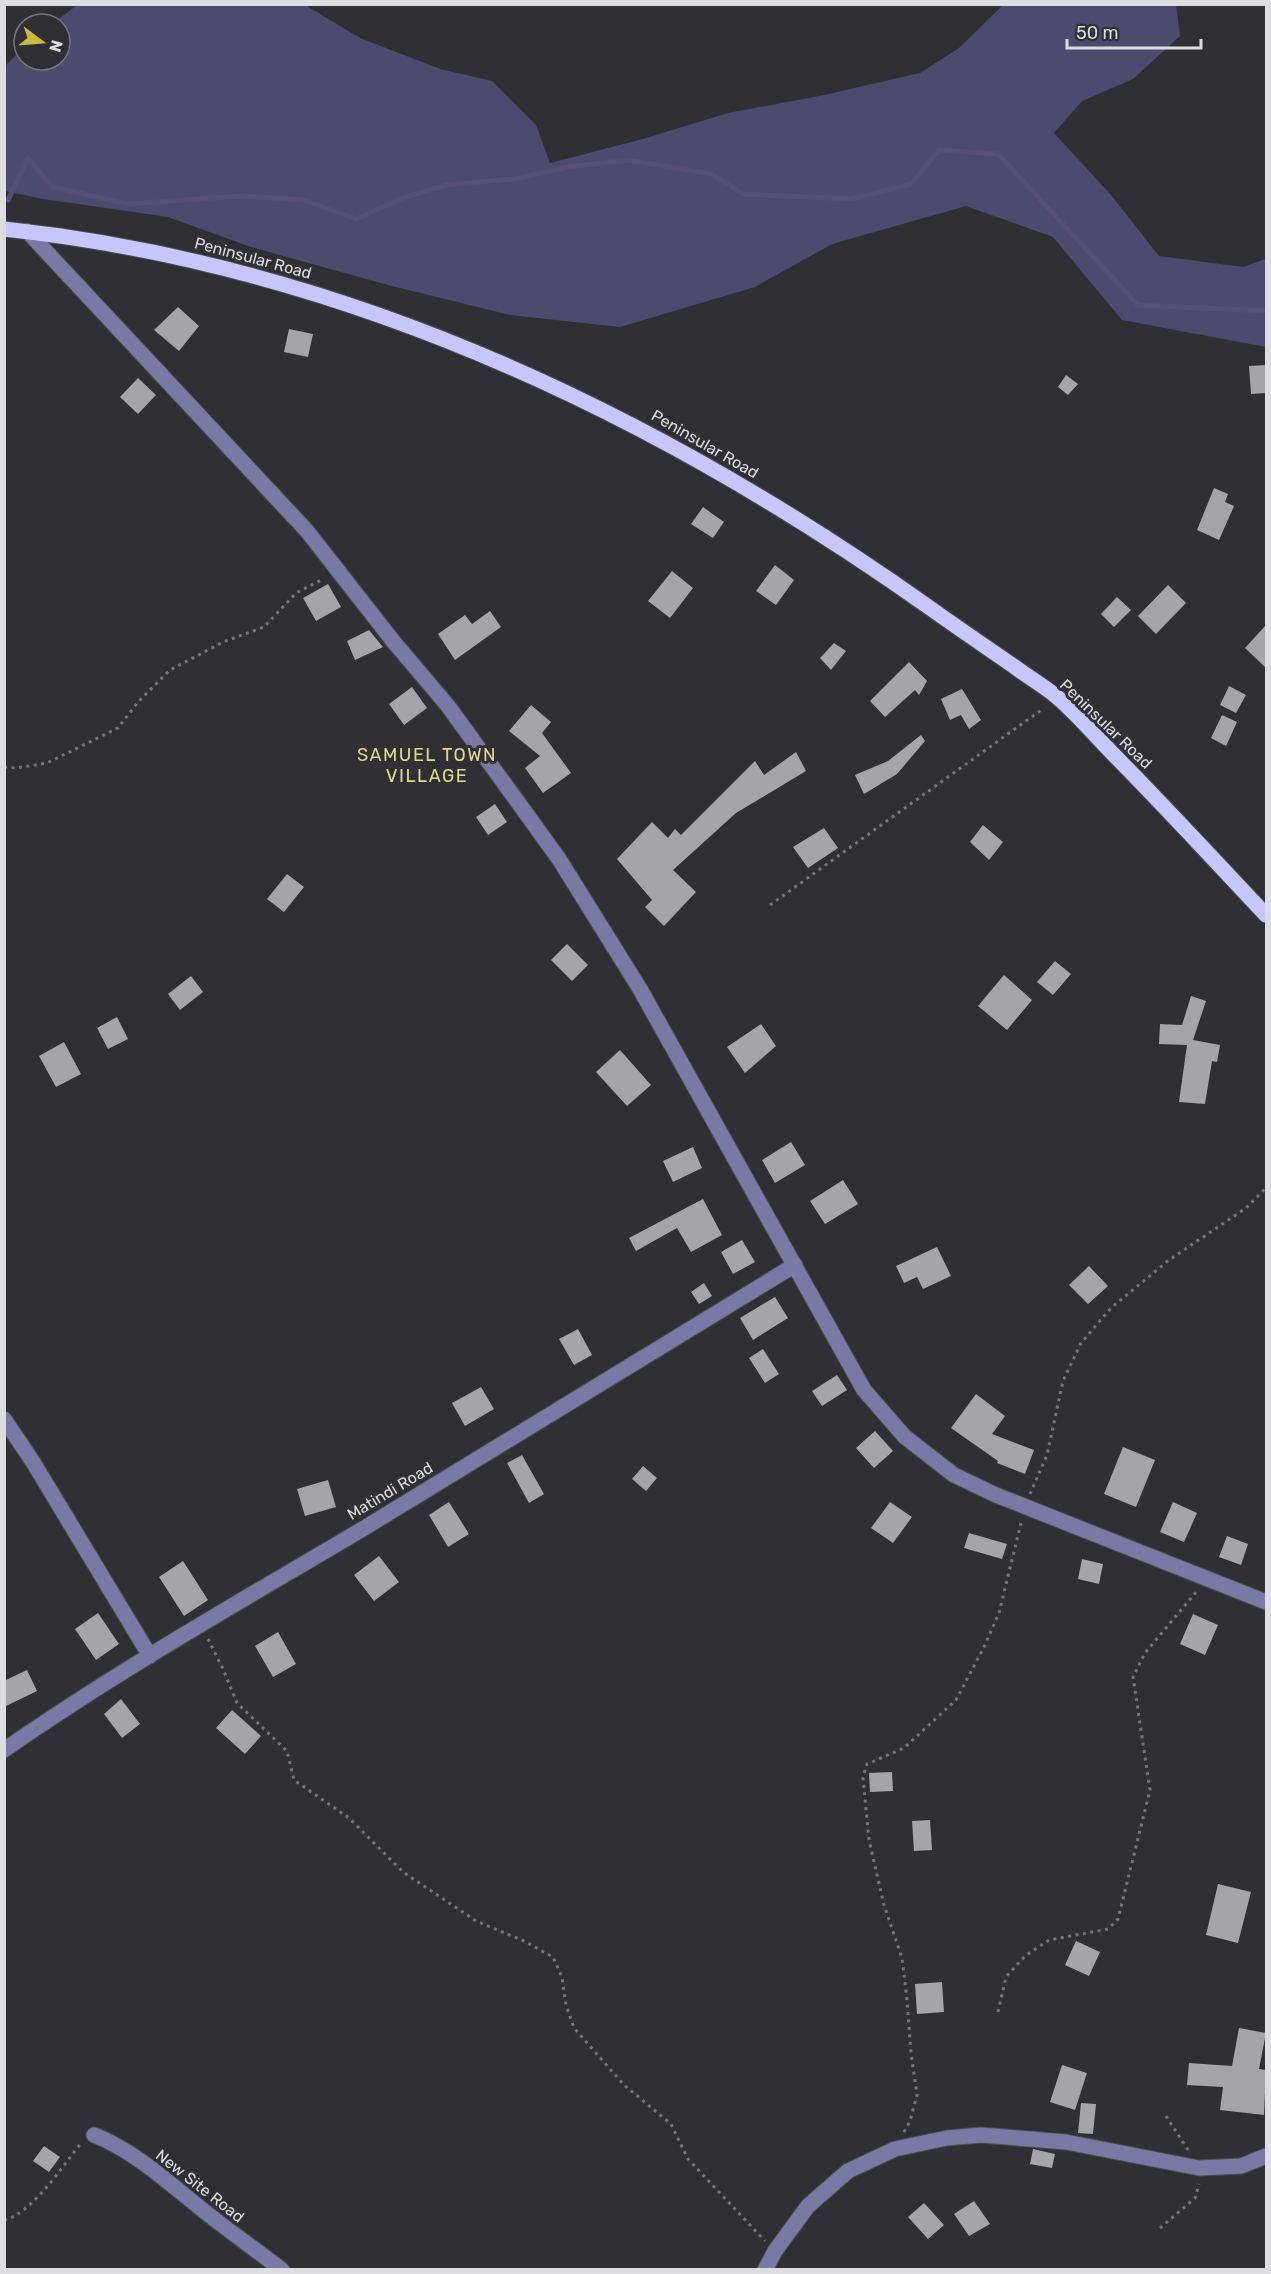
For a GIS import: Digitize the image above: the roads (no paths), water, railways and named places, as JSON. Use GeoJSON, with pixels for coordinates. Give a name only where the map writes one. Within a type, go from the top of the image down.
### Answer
{"type":"FeatureCollection","features":[{"type":"Feature","properties":{"kind":"main road","name":"Peninsular Road"},"geometry":{"type":"LineString","coordinates":[[4,229],[132,247],[302,288],[387,317],[535,376],[639,427],[819,532],[903,588],[1058,698],[1266,915]]}},
{"type":"Feature","properties":{"kind":"street"},"geometry":{"type":"LineString","coordinates":[[27,231],[307,531],[448,706],[559,859],[640,989],[864,1390],[905,1437],[954,1475],[1025,1506],[1266,1602]]}},
{"type":"Feature","properties":{"kind":"street","name":"Matindi Road"},"geometry":{"type":"LineString","coordinates":[[4,1750],[56,1714],[201,1624],[361,1530],[795,1265]]}},
{"type":"Feature","properties":{"kind":"street"},"geometry":{"type":"LineString","coordinates":[[4,1419],[33,1462],[150,1656]]}},
{"type":"Feature","properties":{"kind":"street","name":"New Site Road"},"geometry":{"type":"LineString","coordinates":[[94,2135],[152,2169],[282,2270]]}},
{"type":"Feature","properties":{"kind":"street"},"geometry":{"type":"LineString","coordinates":[[765,2270],[775,2251],[808,2206],[848,2171],[895,2149],[947,2138],[981,2135],[1066,2142],[1199,2168],[1241,2166],[1266,2156]]}},
{"type":"Feature","properties":{"kind":"waterway"},"geometry":{"type":"LineString","coordinates":[[8,200],[28,158],[52,187],[129,204],[240,196],[304,200],[356,219],[405,197],[447,185],[514,179],[568,167],[628,160],[711,174],[743,194],[851,199],[911,184],[939,150],[998,154],[1138,305],[1266,311]]}},
{"type":"Feature","properties":{"kind":"district","name":"SAMUEL TOWN VILLAGE"},"geometry":{"type":"Point","coordinates":[427,765]}}]}
